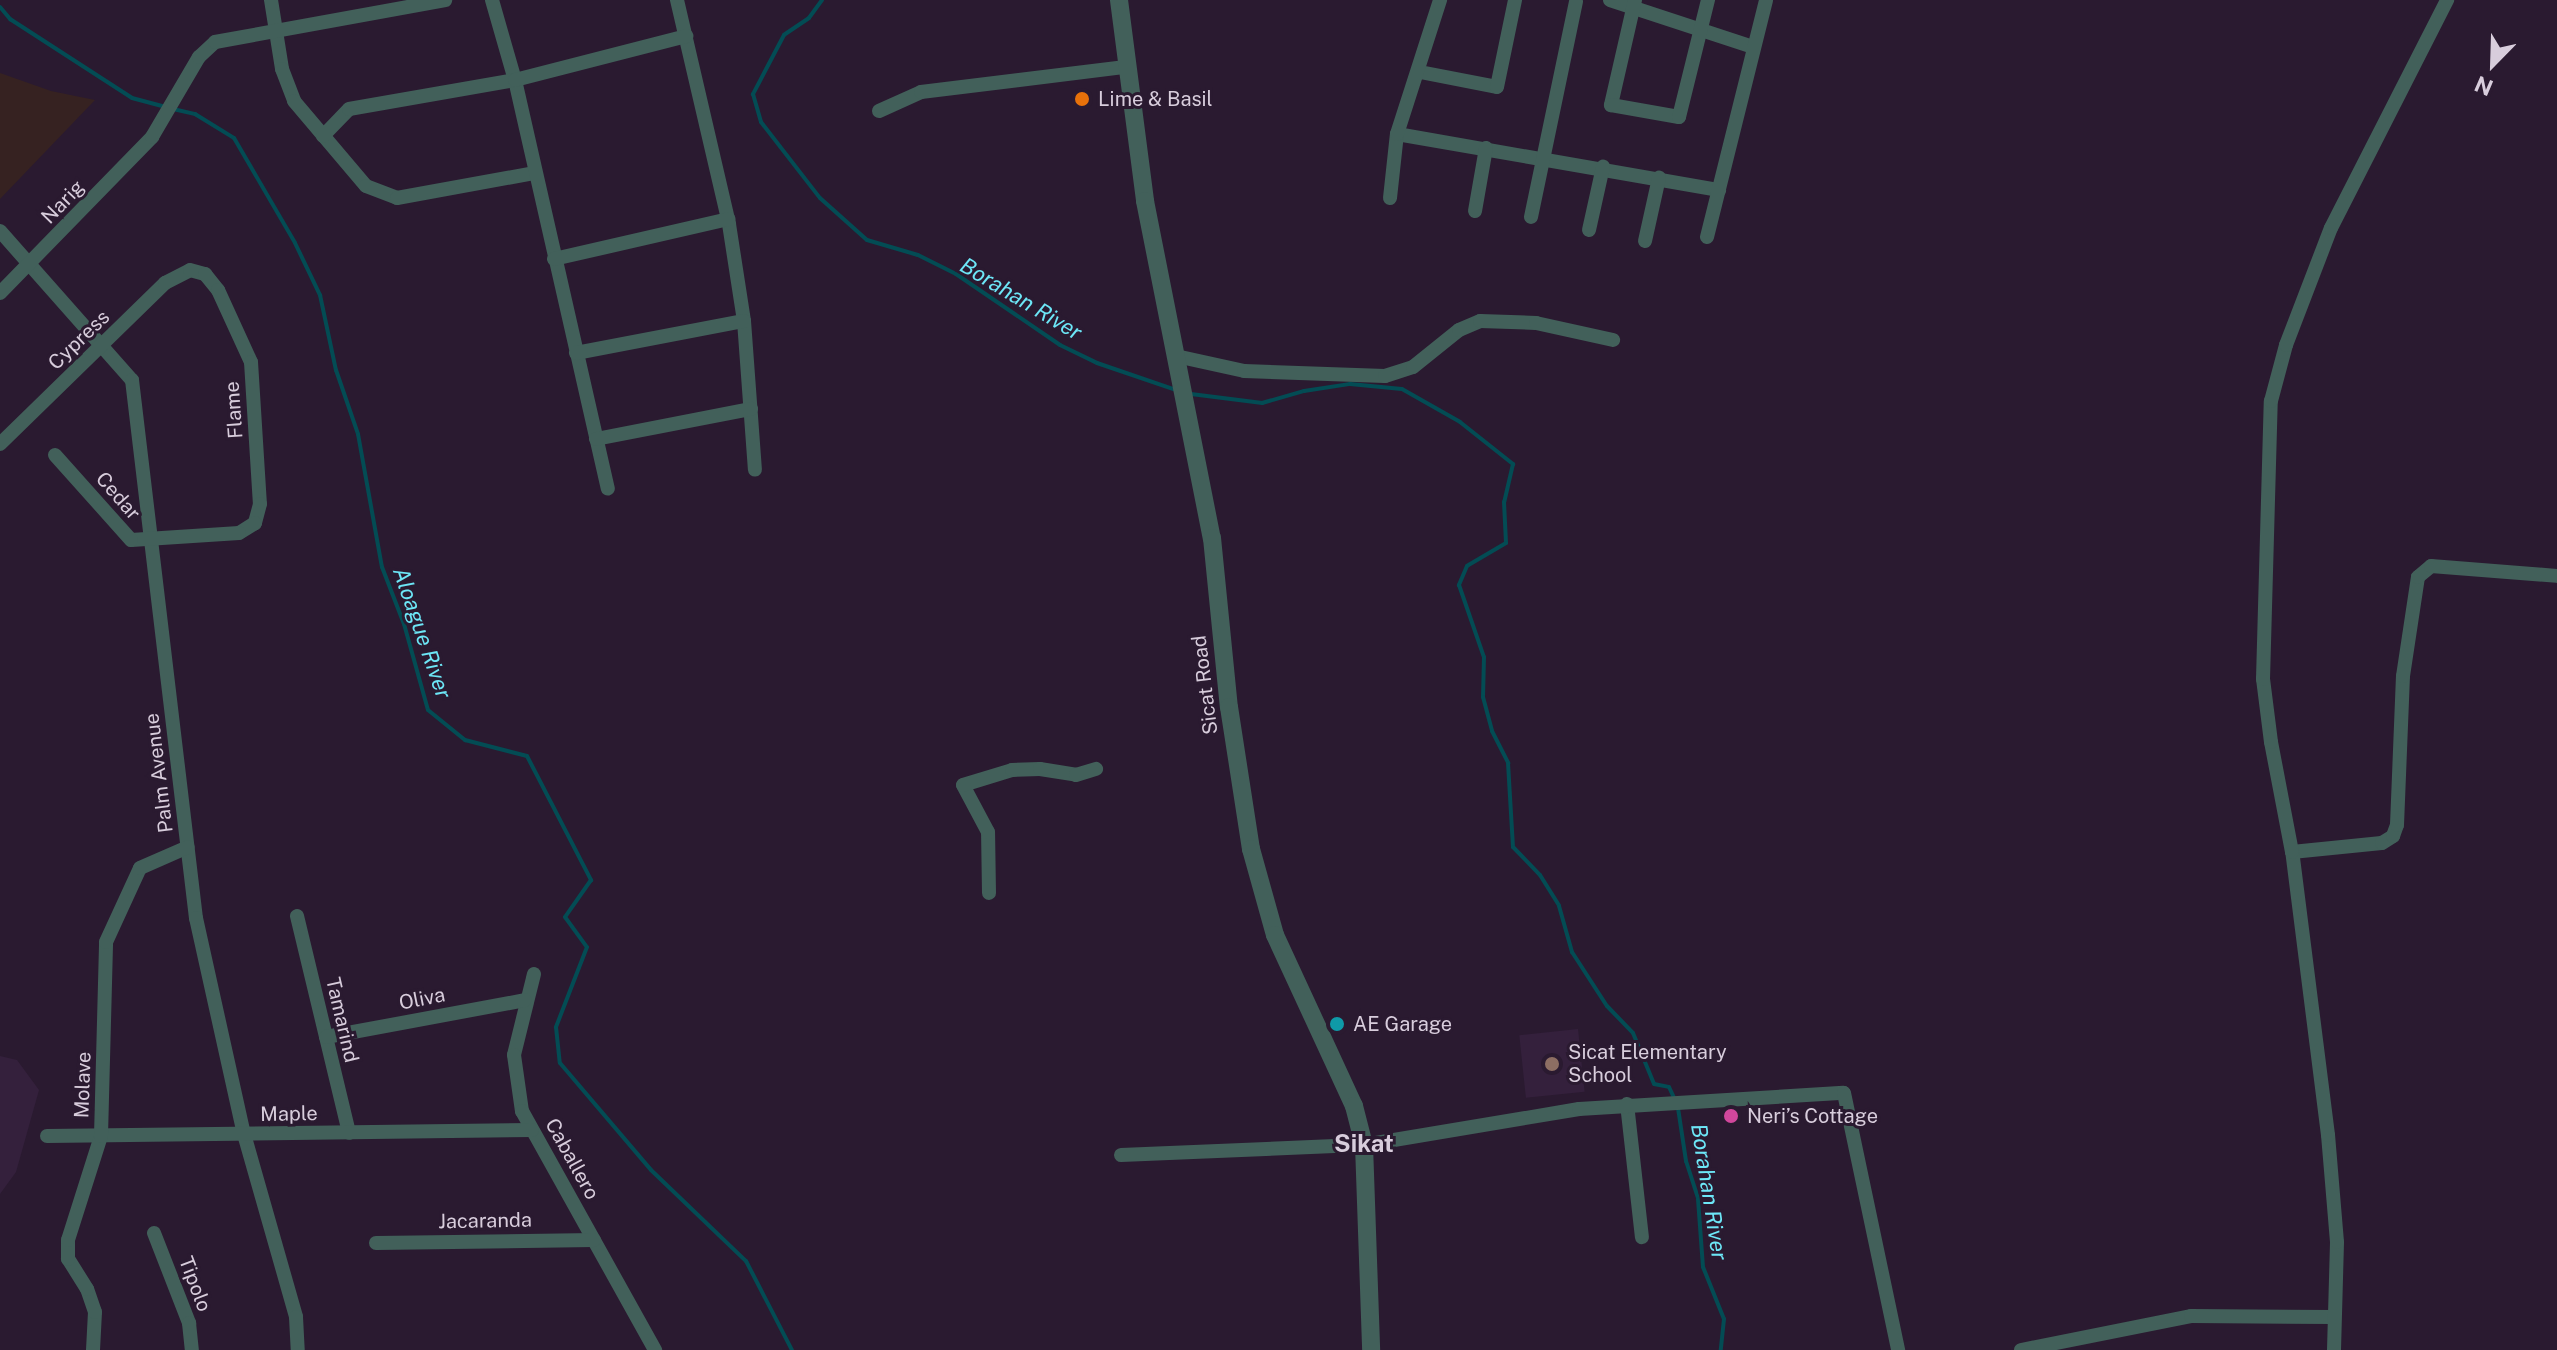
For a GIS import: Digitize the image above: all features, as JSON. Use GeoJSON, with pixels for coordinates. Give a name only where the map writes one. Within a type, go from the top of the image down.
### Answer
{"type":"FeatureCollection","features":[{"type":"Feature","properties":{"kind":"street"},"geometry":{"type":"LineString","coordinates":[[271,0],[282,69],[294,101],[366,186],[397,198],[534,173]]}},
{"type":"Feature","properties":{"kind":"street","name":"Narig"},"geometry":{"type":"LineString","coordinates":[[0,293],[152,137],[199,57],[215,42],[445,0]]}},
{"type":"Feature","properties":{"kind":"street"},"geometry":{"type":"LineString","coordinates":[[492,0],[515,80],[608,489]]}},
{"type":"Feature","properties":{"kind":"street"},"geometry":{"type":"LineString","coordinates":[[677,0],[728,219],[744,321],[755,470]]}},
{"type":"Feature","properties":{"kind":"street","name":"Sicat Road"},"geometry":{"type":"LineString","coordinates":[[1119,0],[1125,67],[1145,201],[1212,538],[1229,707],[1251,849],[1275,935],[1349,1093],[1364,1145],[1371,1350]]}},
{"type":"Feature","properties":{"kind":"street"},"geometry":{"type":"LineString","coordinates":[[1390,198],[1397,134],[1420,72],[1440,0]]}},
{"type":"Feature","properties":{"kind":"street"},"geometry":{"type":"LineString","coordinates":[[1420,72],[1497,87],[1515,0]]}},
{"type":"Feature","properties":{"kind":"street"},"geometry":{"type":"LineString","coordinates":[[1610,0],[1634,4],[1753,47]]}},
{"type":"Feature","properties":{"kind":"street"},"geometry":{"type":"LineString","coordinates":[[1634,4],[1611,105],[1679,117],[1708,0]]}},
{"type":"Feature","properties":{"kind":"street"},"geometry":{"type":"LineString","coordinates":[[1707,237],[1766,0]]}},
{"type":"Feature","properties":{"kind":"street"},"geometry":{"type":"LineString","coordinates":[[2334,1350],[2337,1242],[2329,1150],[2292,852],[2271,742],[2263,679],[2267,476],[2274,380],[2331,228],[2447,0]]}},
{"type":"Feature","properties":{"kind":"street"},"geometry":{"type":"LineString","coordinates":[[1531,217],[1577,1]]}},
{"type":"Feature","properties":{"kind":"street"},"geometry":{"type":"LineString","coordinates":[[323,136],[349,109],[515,80],[686,36]]}},
{"type":"Feature","properties":{"kind":"street"},"geometry":{"type":"LineString","coordinates":[[879,111],[921,92],[1125,67]]}},
{"type":"Feature","properties":{"kind":"street"},"geometry":{"type":"LineString","coordinates":[[1397,134],[1603,167],[1719,190]]}},
{"type":"Feature","properties":{"kind":"street"},"geometry":{"type":"LineString","coordinates":[[1475,211],[1486,148]]}},
{"type":"Feature","properties":{"kind":"street"},"geometry":{"type":"LineString","coordinates":[[1589,230],[1603,167]]}},
{"type":"Feature","properties":{"kind":"street"},"geometry":{"type":"LineString","coordinates":[[1645,241],[1659,178]]}},
{"type":"Feature","properties":{"kind":"street"},"geometry":{"type":"LineString","coordinates":[[554,259],[728,219]]}},
{"type":"Feature","properties":{"kind":"street","name":"Palm Avenue"},"geometry":{"type":"LineString","coordinates":[[0,231],[132,380],[198,931],[244,1134],[296,1317],[298,1350]]}},
{"type":"Feature","properties":{"kind":"street","name":"Cypress"},"geometry":{"type":"LineString","coordinates":[[0,444],[165,283],[190,270]]}},
{"type":"Feature","properties":{"kind":"street","name":"Flame"},"geometry":{"type":"LineString","coordinates":[[190,270],[205,274],[218,290],[251,362],[260,504],[255,523]]}},
{"type":"Feature","properties":{"kind":"street"},"geometry":{"type":"LineString","coordinates":[[576,353],[744,321]]}},
{"type":"Feature","properties":{"kind":"street"},"geometry":{"type":"LineString","coordinates":[[1176,356],[1244,371],[1385,376],[1413,367],[1459,330],[1480,321],[1536,323],[1613,340]]}},
{"type":"Feature","properties":{"kind":"street"},"geometry":{"type":"LineString","coordinates":[[596,439],[751,409]]}},
{"type":"Feature","properties":{"kind":"street","name":"Cedar"},"geometry":{"type":"LineString","coordinates":[[55,455],[131,540],[239,533],[255,523]]}},
{"type":"Feature","properties":{"kind":"street"},"geometry":{"type":"LineString","coordinates":[[2292,852],[2382,843],[2393,836],[2397,825],[2403,676],[2418,577],[2431,566],[2557,576]]}},
{"type":"Feature","properties":{"kind":"street"},"geometry":{"type":"LineString","coordinates":[[989,893],[988,832],[963,785],[1012,770],[1040,769],[1076,775],[1096,769]]}},
{"type":"Feature","properties":{"kind":"street","name":"Molave"},"geometry":{"type":"LineString","coordinates":[[93,1350],[95,1312],[87,1289],[68,1259],[68,1240],[101,1136],[106,942],[140,868],[188,847]]}},
{"type":"Feature","properties":{"kind":"street","name":"Tamarind"},"geometry":{"type":"LineString","coordinates":[[297,916],[349,1133]]}},
{"type":"Feature","properties":{"kind":"street","name":"Caballero"},"geometry":{"type":"LineString","coordinates":[[534,974],[525,1000],[514,1055],[522,1111],[655,1350]]}},
{"type":"Feature","properties":{"kind":"street","name":"Oliva"},"geometry":{"type":"LineString","coordinates":[[326,1037],[525,1000]]}},
{"type":"Feature","properties":{"kind":"street"},"geometry":{"type":"LineString","coordinates":[[1121,1155],[1364,1145],[1540,1115],[1627,1104],[1844,1093],[1898,1350]]}},
{"type":"Feature","properties":{"kind":"street"},"geometry":{"type":"LineString","coordinates":[[1627,1104],[1642,1237]]}},
{"type":"Feature","properties":{"kind":"street","name":"Maple"},"geometry":{"type":"LineString","coordinates":[[47,1136],[532,1130]]}},
{"type":"Feature","properties":{"kind":"street","name":"Tipolo"},"geometry":{"type":"LineString","coordinates":[[154,1233],[189,1323],[192,1350]]}},
{"type":"Feature","properties":{"kind":"street","name":"Jacaranda"},"geometry":{"type":"LineString","coordinates":[[376,1243],[594,1240]]}},
{"type":"Feature","properties":{"kind":"street"},"geometry":{"type":"LineString","coordinates":[[2021,1350],[2191,1316],[2334,1317]]}},
{"type":"Feature","properties":{"kind":"shaded area"},"geometry":{"type":"Polygon","coordinates":[[[0,73],[51,91],[95,100],[0,199],[0,73]]]}},
{"type":"Feature","properties":{"kind":"shaded area","name":"Sicat Elementary School"},"geometry":{"type":"Polygon","coordinates":[[[1578,1029],[1585,1092],[1526,1098],[1519,1035],[1578,1029]]]}},
{"type":"Feature","properties":{"kind":"shaded area"},"geometry":{"type":"Polygon","coordinates":[[[0,1056],[17,1060],[39,1090],[16,1172],[0,1194],[0,1056]]]}},
{"type":"Feature","properties":{"kind":"waterway","name":"Borahan River"},"geometry":{"type":"LineString","coordinates":[[822,0],[809,18],[784,35],[753,94],[761,122],[820,198],[867,240],[918,255],[956,274],[1060,345],[1097,363],[1179,391]]}},
{"type":"Feature","properties":{"kind":"waterway","name":"Aloague River"},"geometry":{"type":"LineString","coordinates":[[0,7],[10,19],[132,98],[165,107]]}},
{"type":"Feature","properties":{"kind":"waterway","name":"Aloague River"},"geometry":{"type":"LineString","coordinates":[[173,109],[195,114],[234,138],[295,243],[320,295],[336,370],[358,434],[382,567],[404,624],[428,710],[465,740],[527,756],[591,880],[565,917],[587,947],[556,1027],[560,1063],[651,1170],[746,1261],[792,1350]]}},
{"type":"Feature","properties":{"kind":"waterway","name":"Borahan River"},"geometry":{"type":"LineString","coordinates":[[1191,394],[1262,403],[1304,391],[1350,384],[1402,389],[1460,422],[1513,464],[1504,502],[1506,543],[1467,566],[1459,585],[1484,657],[1483,697],[1492,731],[1508,763],[1513,847],[1540,875],[1559,906],[1572,952],[1607,1006],[1633,1033],[1654,1084],[1669,1087],[1675,1100]]}},
{"type":"Feature","properties":{"kind":"waterway","name":"Borahan River"},"geometry":{"type":"LineString","coordinates":[[1678,1108],[1686,1161],[1698,1199],[1703,1267],[1724,1319],[1721,1350]]}},
{"type":"Feature","properties":{"kind":"place","name":"Lime & Basil"},"geometry":{"type":"Point","coordinates":[1082,99]}},
{"type":"Feature","properties":{"kind":"place","name":"AE Garage"},"geometry":{"type":"Point","coordinates":[1337,1024]}},
{"type":"Feature","properties":{"kind":"place","name":"Sicat Elementary School"},"geometry":{"type":"Point","coordinates":[1552,1064]}},
{"type":"Feature","properties":{"kind":"place","name":"Neri’s Cottage"},"geometry":{"type":"Point","coordinates":[1731,1116]}},
{"type":"Feature","properties":{"kind":"district","name":"Sikat"},"geometry":{"type":"Point","coordinates":[1364,1144]}}]}
